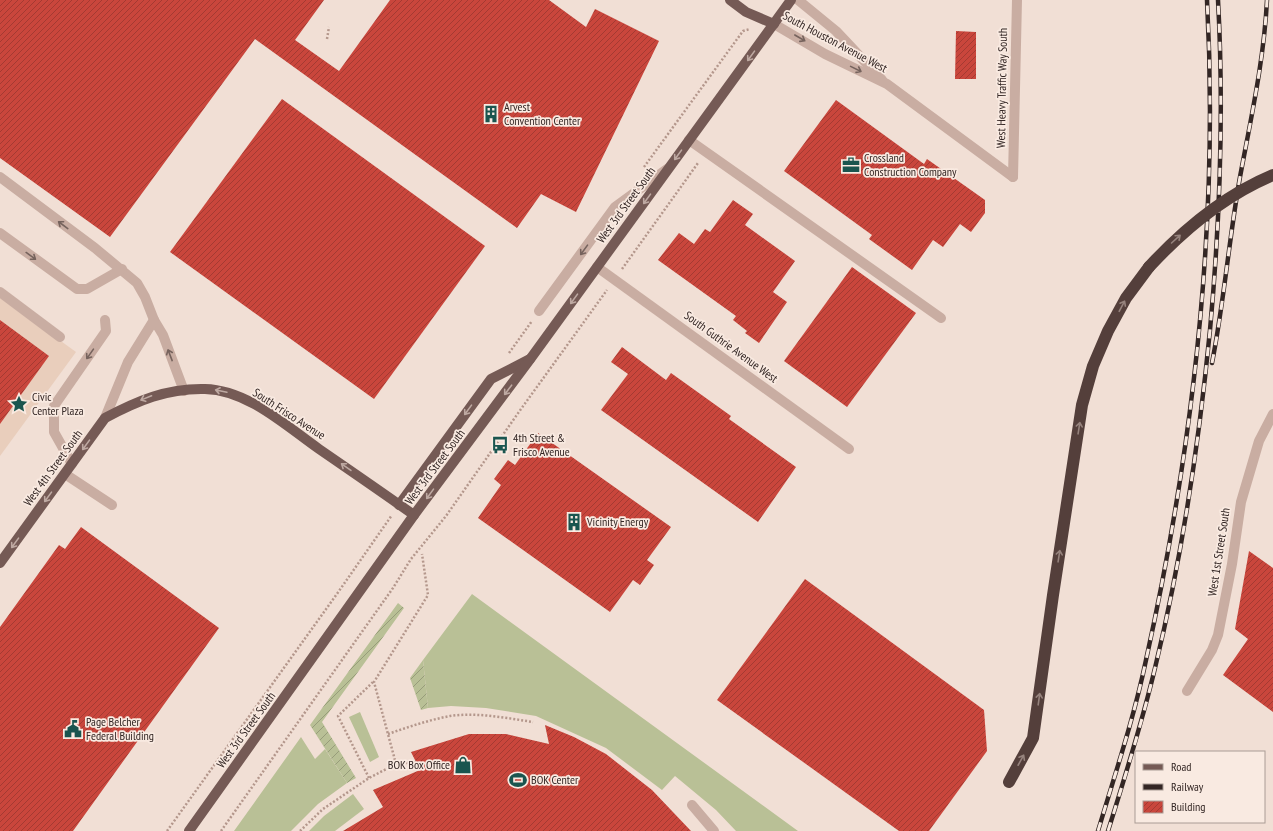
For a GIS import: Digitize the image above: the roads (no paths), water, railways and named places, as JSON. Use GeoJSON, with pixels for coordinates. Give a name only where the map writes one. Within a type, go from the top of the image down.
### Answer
{"type":"FeatureCollection","features":[{"type":"Feature","properties":{"kind":"highway"},"geometry":{"type":"LineString","coordinates":[[1010,782],[1033,738],[1082,405],[1094,366],[1108,331],[1126,298],[1149,267],[1197,220],[1230,198],[1273,175]]}},
{"type":"Feature","properties":{"kind":"main road","name":"South Houston Avenue West"},"geometry":{"type":"LineString","coordinates":[[730,0],[746,12],[774,24]]}},
{"type":"Feature","properties":{"kind":"main road","name":"West 3rd Street South"},"geometry":{"type":"LineString","coordinates":[[188,831],[414,515],[531,358],[791,0]]}},
{"type":"Feature","properties":{"kind":"main road"},"geometry":{"type":"LineString","coordinates":[[399,505],[491,379],[531,358]]}},
{"type":"Feature","properties":{"kind":"main road","name":"South Frisco Avenue"},"geometry":{"type":"LineString","coordinates":[[184,391],[205,389],[224,391],[256,405],[414,515]]}},
{"type":"Feature","properties":{"kind":"main road","name":"West 4th Street South"},"geometry":{"type":"LineString","coordinates":[[0,563],[105,418],[130,404],[158,393],[184,391]]}},
{"type":"Feature","properties":{"kind":"street","name":"South Houston Avenue West"},"geometry":{"type":"LineString","coordinates":[[798,0],[836,31],[886,84]]}},
{"type":"Feature","properties":{"kind":"street","name":"West Heavy Traffic Way South"},"geometry":{"type":"LineString","coordinates":[[1013,177],[1017,0]]}},
{"type":"Feature","properties":{"kind":"street","name":"South Houston Avenue West"},"geometry":{"type":"LineString","coordinates":[[774,24],[801,38],[825,54],[886,84],[1013,177]]}},
{"type":"Feature","properties":{"kind":"street"},"geometry":{"type":"LineString","coordinates":[[689,140],[941,318]]}},
{"type":"Feature","properties":{"kind":"street","name":"West 3rd Street South"},"geometry":{"type":"LineString","coordinates":[[539,311],[615,207],[669,167]]}},
{"type":"Feature","properties":{"kind":"street"},"geometry":{"type":"LineString","coordinates":[[0,177],[95,248],[137,283],[145,297],[154,320],[163,335],[184,391]]}},
{"type":"Feature","properties":{"kind":"street"},"geometry":{"type":"LineString","coordinates":[[0,233],[77,289],[87,289],[122,269]]}},
{"type":"Feature","properties":{"kind":"street","name":"South Guthrie Avenue West"},"geometry":{"type":"LineString","coordinates":[[597,267],[849,449]]}},
{"type":"Feature","properties":{"kind":"street"},"geometry":{"type":"LineString","coordinates":[[0,292],[60,336]]}},
{"type":"Feature","properties":{"kind":"street"},"geometry":{"type":"LineString","coordinates":[[72,464],[54,432],[54,406],[106,331],[105,320]]}},
{"type":"Feature","properties":{"kind":"street"},"geometry":{"type":"LineString","coordinates":[[105,418],[125,368],[154,320]]}},
{"type":"Feature","properties":{"kind":"street","name":"West 1st Street South"},"geometry":{"type":"LineString","coordinates":[[1187,691],[1210,655],[1218,635],[1232,564],[1241,502],[1259,441],[1273,414]]}},
{"type":"Feature","properties":{"kind":"street"},"geometry":{"type":"LineString","coordinates":[[65,474],[112,505]]}},
{"type":"Feature","properties":{"kind":"street"},"geometry":{"type":"LineString","coordinates":[[692,805],[714,831]]}},
{"type":"Feature","properties":{"kind":"railway"},"geometry":{"type":"LineString","coordinates":[[1098,831],[1130,725],[1146,660],[1163,578],[1190,414],[1206,249],[1210,83],[1207,0]]}},
{"type":"Feature","properties":{"kind":"railway"},"geometry":{"type":"LineString","coordinates":[[1108,831],[1145,709],[1165,626],[1181,542],[1201,415],[1210,330],[1219,207],[1221,83],[1218,0]]}},
{"type":"Feature","properties":{"kind":"railway"},"geometry":{"type":"LineString","coordinates":[[1212,363],[1220,317],[1236,200],[1260,67],[1267,0]]}},
{"type":"Feature","properties":{"kind":"place","name":"Arvest Convention Center"},"geometry":{"type":"Point","coordinates":[491,114]}},
{"type":"Feature","properties":{"kind":"place","name":"Crossland Construction Company"},"geometry":{"type":"Point","coordinates":[851,165]}},
{"type":"Feature","properties":{"kind":"place","name":"Civic Center Plaza"},"geometry":{"type":"Point","coordinates":[19,404]}},
{"type":"Feature","properties":{"kind":"place","name":"4th Street & Frisco Avenue"},"geometry":{"type":"Point","coordinates":[500,445]}},
{"type":"Feature","properties":{"kind":"place","name":"Vicinity Energy"},"geometry":{"type":"Point","coordinates":[574,522]}},
{"type":"Feature","properties":{"kind":"place","name":"Page Belcher Federal Building"},"geometry":{"type":"Point","coordinates":[73,729]}},
{"type":"Feature","properties":{"kind":"place","name":"BOK Box Office"},"geometry":{"type":"Point","coordinates":[463,765]}},
{"type":"Feature","properties":{"kind":"place","name":"BOK Center"},"geometry":{"type":"Point","coordinates":[518,780]}}]}
